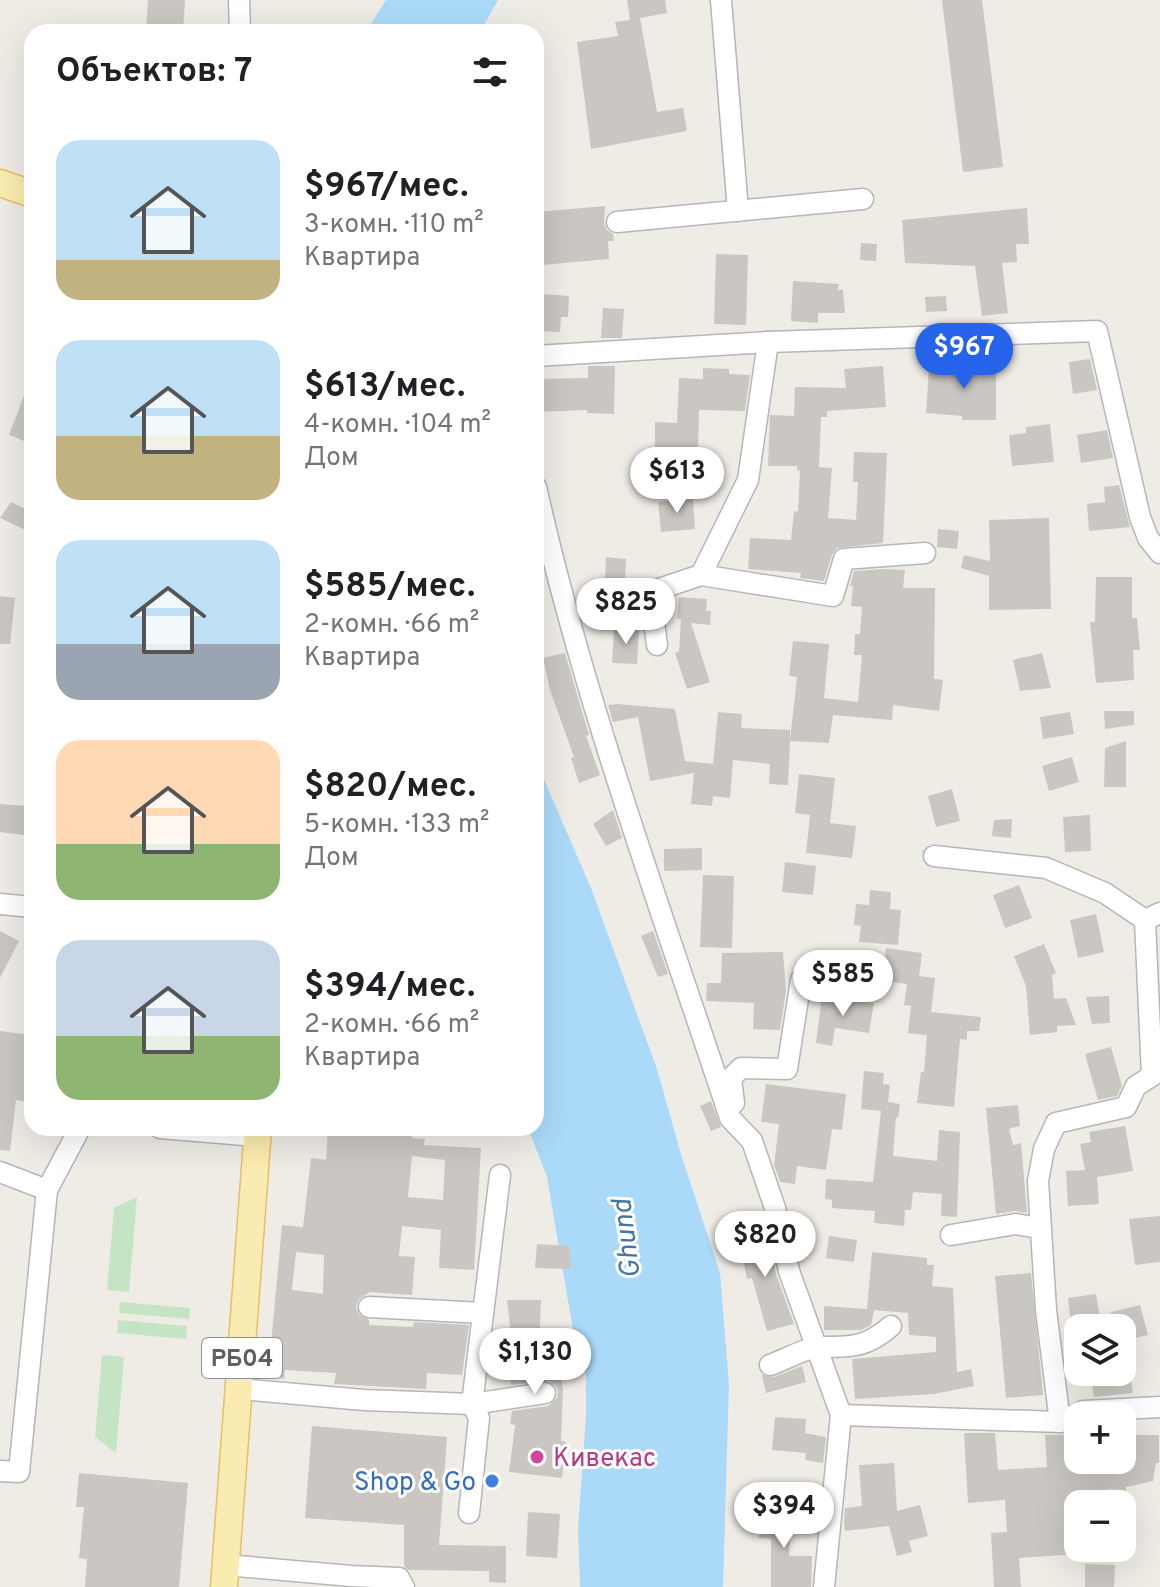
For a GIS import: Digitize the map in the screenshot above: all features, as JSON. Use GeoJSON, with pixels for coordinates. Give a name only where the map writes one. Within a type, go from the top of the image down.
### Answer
{"type":"FeatureCollection","features":[{"type":"Feature","properties":{"kind":"main road"},"geometry":{"type":"LineString","coordinates":[[0,183],[24,191]]}},
{"type":"Feature","properties":{"kind":"main road","name":"РБ04"},"geometry":{"type":"LineString","coordinates":[[225,1576],[258,1136]]}},
{"type":"Feature","properties":{"kind":"street"},"geometry":{"type":"LineString","coordinates":[[239,0],[240,24]]}},
{"type":"Feature","properties":{"kind":"street"},"geometry":{"type":"LineString","coordinates":[[721,0],[738,211]]}},
{"type":"Feature","properties":{"kind":"street"},"geometry":{"type":"LineString","coordinates":[[617,222],[863,199]]}},
{"type":"Feature","properties":{"kind":"street"},"geometry":{"type":"LineString","coordinates":[[544,356],[768,342],[1097,331],[1140,517],[1148,538],[1160,553]]}},
{"type":"Feature","properties":{"kind":"street"},"geometry":{"type":"LineString","coordinates":[[701,575],[748,480],[768,342]]}},
{"type":"Feature","properties":{"kind":"street"},"geometry":{"type":"LineString","coordinates":[[544,524],[554,570],[616,773],[730,1118],[752,1141],[775,1208],[789,1271],[841,1415],[824,1587]]}},
{"type":"Feature","properties":{"kind":"street"},"geometry":{"type":"LineString","coordinates":[[657,645],[650,592],[701,575],[833,596],[844,559],[925,553]]}},
{"type":"Feature","properties":{"kind":"street"},"geometry":{"type":"LineString","coordinates":[[934,856],[1046,868],[1152,916],[1152,1076],[1136,1086],[1126,1107],[1056,1123],[1044,1149],[1038,1181],[1039,1228],[1060,1422]]}},
{"type":"Feature","properties":{"kind":"street"},"geometry":{"type":"LineString","coordinates":[[0,904],[24,906]]}},
{"type":"Feature","properties":{"kind":"street"},"geometry":{"type":"LineString","coordinates":[[730,1118],[734,1109],[731,1078],[741,1068],[787,1069],[801,980]]}},
{"type":"Feature","properties":{"kind":"street"},"geometry":{"type":"LineString","coordinates":[[0,1471],[19,1472],[47,1190],[76,1136]]}},
{"type":"Feature","properties":{"kind":"street"},"geometry":{"type":"LineString","coordinates":[[0,1172],[47,1190]]}},
{"type":"Feature","properties":{"kind":"street"},"geometry":{"type":"LineString","coordinates":[[469,1513],[479,1418],[472,1404],[500,1175]]}},
{"type":"Feature","properties":{"kind":"street"},"geometry":{"type":"LineString","coordinates":[[951,1235],[1016,1224],[1039,1228]]}},
{"type":"Feature","properties":{"kind":"street"},"geometry":{"type":"LineString","coordinates":[[369,1307],[483,1313]]}},
{"type":"Feature","properties":{"kind":"street"},"geometry":{"type":"LineString","coordinates":[[770,1365],[818,1346],[828,1349],[874,1341],[891,1326]]}},
{"type":"Feature","properties":{"kind":"street"},"geometry":{"type":"LineString","coordinates":[[239,1389],[364,1400],[472,1404],[545,1393]]}},
{"type":"Feature","properties":{"kind":"street"},"geometry":{"type":"LineString","coordinates":[[841,1415],[1060,1422],[1083,1411],[1160,1407]]}},
{"type":"Feature","properties":{"kind":"street"},"geometry":{"type":"LineString","coordinates":[[225,1576],[399,1578],[404,1587]]}},
{"type":"Feature","properties":{"kind":"green space"},"geometry":{"type":"Polygon","coordinates":[[[137,1197],[129,1292],[107,1290],[114,1208],[137,1197]]]}},
{"type":"Feature","properties":{"kind":"green space"},"geometry":{"type":"Polygon","coordinates":[[[120,1302],[190,1308],[189,1319],[119,1313],[120,1302]]]}},
{"type":"Feature","properties":{"kind":"green space"},"geometry":{"type":"Polygon","coordinates":[[[118,1320],[187,1326],[186,1339],[117,1333],[118,1320]]]}},
{"type":"Feature","properties":{"kind":"green space"},"geometry":{"type":"Polygon","coordinates":[[[102,1355],[124,1357],[116,1453],[95,1437],[102,1355]]]}},
{"type":"Feature","properties":{"kind":"water"},"geometry":{"type":"Polygon","coordinates":[[[386,0],[498,0],[484,24],[371,24],[386,0]]]}},
{"type":"Feature","properties":{"kind":"water","name":"Ghund"},"geometry":{"type":"Polygon","coordinates":[[[544,779],[591,888],[657,1069],[720,1273],[729,1384],[723,1587],[580,1587],[578,1529],[586,1375],[574,1336],[547,1177],[531,1136],[544,1136],[544,779]]]}},
{"type":"Feature","properties":{"kind":"building"},"geometry":{"type":"Polygon","coordinates":[[[148,0],[185,0],[184,24],[146,24],[148,0]]]}},
{"type":"Feature","properties":{"kind":"building"},"geometry":{"type":"Polygon","coordinates":[[[627,0],[665,0],[667,13],[640,18],[657,112],[683,108],[687,131],[591,149],[577,42],[618,36],[615,22],[630,20],[627,0]]]}},
{"type":"Feature","properties":{"kind":"building"},"geometry":{"type":"Polygon","coordinates":[[[942,0],[982,0],[1003,167],[963,172],[942,0]]]}},
{"type":"Feature","properties":{"kind":"building"},"geometry":{"type":"Polygon","coordinates":[[[605,206],[604,224],[613,234],[614,241],[608,241],[609,259],[544,265],[544,211],[605,206]]]}},
{"type":"Feature","properties":{"kind":"building"},"geometry":{"type":"Polygon","coordinates":[[[1027,208],[1029,244],[1016,244],[1017,262],[1002,263],[1008,313],[982,316],[975,266],[905,263],[902,220],[1027,208]]]}},
{"type":"Feature","properties":{"kind":"building"},"geometry":{"type":"Polygon","coordinates":[[[861,243],[877,244],[876,261],[860,260],[861,243]]]}},
{"type":"Feature","properties":{"kind":"building"},"geometry":{"type":"Polygon","coordinates":[[[716,254],[748,255],[746,325],[714,324],[716,254]]]}},
{"type":"Feature","properties":{"kind":"building"},"geometry":{"type":"Polygon","coordinates":[[[793,281],[839,284],[838,290],[843,290],[845,313],[818,313],[818,323],[791,321],[793,281]]]}},
{"type":"Feature","properties":{"kind":"building"},"geometry":{"type":"Polygon","coordinates":[[[544,294],[569,296],[568,317],[561,317],[560,332],[544,331],[544,294]]]}},
{"type":"Feature","properties":{"kind":"building"},"geometry":{"type":"Polygon","coordinates":[[[946,296],[947,311],[926,312],[925,297],[946,296]]]}},
{"type":"Feature","properties":{"kind":"building"},"geometry":{"type":"Polygon","coordinates":[[[603,308],[624,309],[622,338],[601,338],[603,308]]]}},
{"type":"Feature","properties":{"kind":"building"},"geometry":{"type":"Polygon","coordinates":[[[1090,359],[1097,390],[1073,394],[1069,362],[1090,359]]]}},
{"type":"Feature","properties":{"kind":"building"},"geometry":{"type":"Polygon","coordinates":[[[963,361],[996,362],[996,420],[962,420],[962,416],[926,413],[929,368],[963,370],[963,361]]]}},
{"type":"Feature","properties":{"kind":"building"},"geometry":{"type":"Polygon","coordinates":[[[588,366],[615,366],[614,414],[587,413],[587,410],[544,412],[544,379],[588,378],[588,366]]]}},
{"type":"Feature","properties":{"kind":"building"},"geometry":{"type":"Polygon","coordinates":[[[883,366],[886,407],[827,411],[827,417],[821,417],[819,467],[832,468],[828,518],[856,520],[858,482],[853,482],[854,452],[887,453],[883,543],[837,548],[824,581],[800,578],[801,573],[748,569],[750,538],[791,540],[794,511],[798,512],[800,471],[797,466],[768,466],[770,415],[794,416],[795,387],[846,388],[844,369],[883,366]]]}},
{"type":"Feature","properties":{"kind":"building"},"geometry":{"type":"Polygon","coordinates":[[[703,368],[729,369],[729,374],[750,375],[745,411],[699,410],[698,448],[687,448],[686,466],[655,465],[655,422],[677,423],[679,378],[703,379],[703,368]]]}},
{"type":"Feature","properties":{"kind":"building"},"geometry":{"type":"Polygon","coordinates":[[[24,395],[24,441],[9,435],[24,395]]]}},
{"type":"Feature","properties":{"kind":"building"},"geometry":{"type":"Polygon","coordinates":[[[1050,424],[1054,462],[1012,466],[1009,435],[1026,433],[1026,427],[1050,424]]]}},
{"type":"Feature","properties":{"kind":"building"},"geometry":{"type":"Polygon","coordinates":[[[1107,430],[1113,458],[1081,463],[1077,435],[1107,430]]]}},
{"type":"Feature","properties":{"kind":"building"},"geometry":{"type":"Polygon","coordinates":[[[1119,485],[1130,527],[1089,531],[1087,504],[1105,502],[1104,487],[1119,485]]]}},
{"type":"Feature","properties":{"kind":"building"},"geometry":{"type":"Polygon","coordinates":[[[693,499],[695,529],[661,532],[658,502],[693,499]]]}},
{"type":"Feature","properties":{"kind":"building"},"geometry":{"type":"Polygon","coordinates":[[[11,502],[24,508],[24,529],[0,518],[11,502]]]}},
{"type":"Feature","properties":{"kind":"building"},"geometry":{"type":"Polygon","coordinates":[[[1049,518],[1051,609],[989,610],[989,576],[961,568],[964,555],[990,561],[989,520],[1049,518]]]}},
{"type":"Feature","properties":{"kind":"building"},"geometry":{"type":"Polygon","coordinates":[[[938,529],[959,531],[957,549],[937,547],[938,529]]]}},
{"type":"Feature","properties":{"kind":"building"},"geometry":{"type":"Polygon","coordinates":[[[606,557],[626,559],[625,583],[605,583],[606,557]]]}},
{"type":"Feature","properties":{"kind":"building"},"geometry":{"type":"Polygon","coordinates":[[[905,570],[903,588],[935,588],[934,679],[943,680],[939,711],[893,705],[892,720],[833,715],[829,743],[790,741],[788,785],[769,784],[770,764],[733,760],[730,798],[713,796],[712,806],[691,804],[694,773],[650,781],[638,717],[613,722],[608,705],[675,709],[685,761],[713,764],[718,712],[742,714],[741,728],[790,730],[790,740],[797,677],[789,676],[793,641],[829,644],[824,698],[858,702],[862,655],[854,655],[855,634],[860,634],[862,607],[851,606],[853,586],[850,586],[854,571],[905,570]]]}},
{"type":"Feature","properties":{"kind":"building"},"geometry":{"type":"Polygon","coordinates":[[[1096,577],[1132,577],[1132,618],[1137,618],[1140,650],[1133,650],[1134,680],[1096,683],[1090,622],[1095,622],[1096,577]]]}},
{"type":"Feature","properties":{"kind":"building"},"geometry":{"type":"Polygon","coordinates":[[[0,596],[15,598],[10,644],[0,644],[0,596]]]}},
{"type":"Feature","properties":{"kind":"building"},"geometry":{"type":"Polygon","coordinates":[[[679,597],[707,599],[706,611],[711,611],[710,625],[691,623],[710,682],[687,689],[675,653],[679,652],[679,597]]]}},
{"type":"Feature","properties":{"kind":"building"},"geometry":{"type":"Polygon","coordinates":[[[614,629],[639,630],[637,664],[612,663],[614,629]]]}},
{"type":"Feature","properties":{"kind":"building"},"geometry":{"type":"Polygon","coordinates":[[[565,653],[589,735],[586,736],[600,775],[579,783],[571,758],[574,757],[550,690],[544,658],[565,653]]]}},
{"type":"Feature","properties":{"kind":"building"},"geometry":{"type":"Polygon","coordinates":[[[1042,653],[1051,688],[1020,691],[1013,660],[1042,653]]]}},
{"type":"Feature","properties":{"kind":"building"},"geometry":{"type":"Polygon","coordinates":[[[1104,711],[1134,711],[1134,725],[1105,729],[1104,711]]]}},
{"type":"Feature","properties":{"kind":"building"},"geometry":{"type":"Polygon","coordinates":[[[1070,712],[1074,734],[1043,739],[1040,717],[1070,712]]]}},
{"type":"Feature","properties":{"kind":"building"},"geometry":{"type":"Polygon","coordinates":[[[1126,741],[1126,787],[1104,787],[1105,748],[1126,741]]]}},
{"type":"Feature","properties":{"kind":"building"},"geometry":{"type":"Polygon","coordinates":[[[1072,757],[1079,782],[1049,791],[1042,766],[1072,757]]]}},
{"type":"Feature","properties":{"kind":"building"},"geometry":{"type":"Polygon","coordinates":[[[799,774],[835,778],[830,823],[856,826],[852,858],[806,853],[810,815],[795,813],[799,774]]]}},
{"type":"Feature","properties":{"kind":"building"},"geometry":{"type":"Polygon","coordinates":[[[952,789],[960,821],[936,827],[928,796],[952,789]]]}},
{"type":"Feature","properties":{"kind":"building"},"geometry":{"type":"Polygon","coordinates":[[[0,804],[24,806],[24,835],[0,832],[0,804]]]}},
{"type":"Feature","properties":{"kind":"building"},"geometry":{"type":"Polygon","coordinates":[[[613,810],[622,838],[606,846],[593,824],[613,810]]]}},
{"type":"Feature","properties":{"kind":"building"},"geometry":{"type":"Polygon","coordinates":[[[1090,815],[1091,851],[1065,852],[1063,817],[1090,815]]]}},
{"type":"Feature","properties":{"kind":"building"},"geometry":{"type":"Polygon","coordinates":[[[1012,819],[1011,838],[992,836],[994,820],[1012,819]]]}},
{"type":"Feature","properties":{"kind":"building"},"geometry":{"type":"Polygon","coordinates":[[[702,848],[702,870],[664,871],[664,849],[702,848]]]}},
{"type":"Feature","properties":{"kind":"building"},"geometry":{"type":"Polygon","coordinates":[[[785,862],[816,866],[813,895],[782,892],[785,862]]]}},
{"type":"Feature","properties":{"kind":"building"},"geometry":{"type":"Polygon","coordinates":[[[703,875],[734,876],[732,948],[700,947],[703,875]]]}},
{"type":"Feature","properties":{"kind":"building"},"geometry":{"type":"Polygon","coordinates":[[[1019,885],[1032,918],[1005,928],[993,895],[1019,885]]]}},
{"type":"Feature","properties":{"kind":"building"},"geometry":{"type":"Polygon","coordinates":[[[870,890],[891,892],[890,909],[901,910],[898,945],[859,942],[861,926],[854,925],[856,904],[869,905],[870,890]]]}},
{"type":"Feature","properties":{"kind":"building"},"geometry":{"type":"Polygon","coordinates":[[[1096,914],[1104,952],[1078,958],[1070,920],[1096,914]]]}},
{"type":"Feature","properties":{"kind":"building"},"geometry":{"type":"Polygon","coordinates":[[[0,931],[19,941],[0,978],[0,931]]]}},
{"type":"Feature","properties":{"kind":"building"},"geometry":{"type":"Polygon","coordinates":[[[653,931],[668,974],[658,977],[641,936],[653,931]]]}},
{"type":"Feature","properties":{"kind":"building"},"geometry":{"type":"Polygon","coordinates":[[[1044,944],[1056,973],[1052,975],[1054,999],[1066,998],[1076,1025],[1057,1026],[1057,1032],[1030,1035],[1026,986],[1014,956],[1044,944]]]}},
{"type":"Feature","properties":{"kind":"building"},"geometry":{"type":"Polygon","coordinates":[[[886,948],[922,953],[919,976],[935,978],[931,1012],[981,1017],[979,1031],[967,1031],[967,1040],[960,1039],[954,1107],[917,1103],[921,1072],[924,1072],[927,1035],[908,1033],[911,1006],[904,1005],[907,984],[891,982],[892,976],[883,974],[886,948]]]}},
{"type":"Feature","properties":{"kind":"building"},"geometry":{"type":"Polygon","coordinates":[[[783,952],[786,991],[780,1030],[753,1029],[754,1003],[706,1001],[707,983],[721,983],[722,953],[783,952]]]}},
{"type":"Feature","properties":{"kind":"building"},"geometry":{"type":"Polygon","coordinates":[[[822,996],[874,1003],[869,1033],[835,1028],[832,1046],[816,1043],[822,996]]]}},
{"type":"Feature","properties":{"kind":"building"},"geometry":{"type":"Polygon","coordinates":[[[1109,996],[1110,1023],[1092,1024],[1086,997],[1109,996]]]}},
{"type":"Feature","properties":{"kind":"building"},"geometry":{"type":"Polygon","coordinates":[[[0,1031],[24,1034],[24,1102],[16,1100],[10,1151],[0,1150],[0,1031]]]}},
{"type":"Feature","properties":{"kind":"building"},"geometry":{"type":"Polygon","coordinates":[[[1111,1047],[1122,1086],[1117,1096],[1098,1100],[1085,1054],[1111,1047]]]}},
{"type":"Feature","properties":{"kind":"building"},"geometry":{"type":"Polygon","coordinates":[[[864,1071],[884,1073],[883,1084],[890,1085],[888,1102],[900,1104],[893,1156],[937,1161],[939,1130],[960,1132],[957,1217],[941,1216],[942,1194],[913,1192],[911,1210],[905,1210],[904,1226],[874,1223],[875,1211],[832,1208],[832,1200],[825,1199],[826,1179],[873,1182],[881,1111],[861,1109],[864,1071]]]}},
{"type":"Feature","properties":{"kind":"building"},"geometry":{"type":"Polygon","coordinates":[[[766,1084],[846,1094],[842,1130],[832,1129],[826,1170],[797,1166],[795,1184],[780,1182],[774,1165],[779,1124],[761,1122],[766,1084]]]}},
{"type":"Feature","properties":{"kind":"building"},"geometry":{"type":"Polygon","coordinates":[[[711,1101],[721,1127],[711,1131],[700,1106],[711,1101]]]}},
{"type":"Feature","properties":{"kind":"building"},"geometry":{"type":"Polygon","coordinates":[[[1018,1105],[1020,1126],[1009,1129],[1013,1145],[1021,1143],[1027,1213],[1014,1211],[996,1214],[986,1108],[1018,1105]]]}},
{"type":"Feature","properties":{"kind":"building"},"geometry":{"type":"Polygon","coordinates":[[[1125,1126],[1133,1171],[1097,1177],[1099,1204],[1068,1206],[1066,1171],[1085,1170],[1080,1144],[1091,1142],[1089,1132],[1125,1126]]]}},
{"type":"Feature","properties":{"kind":"building"},"geometry":{"type":"Polygon","coordinates":[[[328,1136],[412,1136],[425,1139],[424,1145],[481,1148],[474,1270],[439,1268],[441,1230],[402,1226],[399,1256],[415,1257],[412,1295],[370,1292],[359,1299],[356,1306],[358,1314],[369,1320],[369,1325],[413,1327],[414,1322],[469,1325],[462,1375],[427,1373],[426,1389],[334,1384],[336,1373],[285,1370],[284,1379],[268,1377],[282,1225],[303,1227],[311,1158],[326,1160],[328,1136]],[[412,1156],[408,1197],[443,1200],[445,1160],[412,1156]],[[296,1252],[292,1290],[323,1294],[324,1255],[296,1252]]]}},
{"type":"Feature","properties":{"kind":"building"},"geometry":{"type":"Polygon","coordinates":[[[1160,1216],[1160,1262],[1135,1265],[1129,1219],[1160,1216]]]}},
{"type":"Feature","properties":{"kind":"building"},"geometry":{"type":"Polygon","coordinates":[[[766,1228],[776,1274],[794,1324],[767,1331],[752,1278],[747,1279],[738,1235],[766,1228]]]}},
{"type":"Feature","properties":{"kind":"building"},"geometry":{"type":"Polygon","coordinates":[[[829,1236],[857,1240],[854,1262],[826,1258],[829,1236]]]}},
{"type":"Feature","properties":{"kind":"building"},"geometry":{"type":"Polygon","coordinates":[[[537,1244],[569,1246],[571,1269],[535,1268],[537,1244]]]}},
{"type":"Feature","properties":{"kind":"building"},"geometry":{"type":"Polygon","coordinates":[[[872,1252],[927,1258],[927,1265],[934,1265],[932,1286],[953,1288],[957,1372],[971,1369],[974,1386],[934,1394],[855,1399],[852,1359],[936,1352],[936,1337],[909,1335],[908,1313],[874,1310],[871,1325],[861,1330],[824,1330],[824,1306],[867,1309],[872,1252]]]}},
{"type":"Feature","properties":{"kind":"building"},"geometry":{"type":"Polygon","coordinates":[[[1031,1273],[1043,1395],[1006,1398],[995,1276],[1031,1273]]]}},
{"type":"Feature","properties":{"kind":"building"},"geometry":{"type":"Polygon","coordinates":[[[1096,1294],[1099,1314],[1070,1314],[1068,1298],[1096,1294]]]}},
{"type":"Feature","properties":{"kind":"building"},"geometry":{"type":"Polygon","coordinates":[[[507,1300],[541,1300],[539,1351],[556,1350],[563,1389],[561,1441],[566,1442],[562,1478],[509,1472],[515,1425],[510,1424],[512,1411],[548,1406],[557,1398],[558,1392],[549,1381],[511,1385],[508,1354],[513,1354],[507,1300]]]}},
{"type":"Feature","properties":{"kind":"building"},"geometry":{"type":"Polygon","coordinates":[[[1140,1305],[1148,1335],[1136,1338],[1136,1314],[1111,1312],[1140,1305]]]}},
{"type":"Feature","properties":{"kind":"building"},"geometry":{"type":"Polygon","coordinates":[[[802,1366],[806,1382],[766,1393],[762,1375],[774,1377],[802,1366]]]}},
{"type":"Feature","properties":{"kind":"building"},"geometry":{"type":"Polygon","coordinates":[[[1092,1386],[1132,1386],[1133,1393],[1094,1397],[1092,1386]]]}},
{"type":"Feature","properties":{"kind":"building"},"geometry":{"type":"Polygon","coordinates":[[[775,1417],[806,1419],[805,1433],[826,1437],[823,1463],[805,1460],[806,1453],[772,1450],[775,1417]]]}},
{"type":"Feature","properties":{"kind":"building"},"geometry":{"type":"Polygon","coordinates":[[[312,1426],[447,1437],[439,1545],[506,1546],[506,1583],[489,1582],[489,1571],[408,1570],[404,1566],[404,1525],[305,1518],[312,1426]]]}},
{"type":"Feature","properties":{"kind":"building"},"geometry":{"type":"Polygon","coordinates":[[[964,1433],[995,1433],[998,1470],[1047,1467],[1045,1435],[1062,1435],[1064,1474],[1136,1474],[1136,1435],[1159,1435],[1159,1463],[1156,1463],[1153,1481],[1126,1487],[1126,1490],[1064,1490],[1064,1555],[1019,1558],[1021,1587],[994,1587],[991,1533],[1007,1532],[1005,1500],[968,1503],[964,1433]]]}},
{"type":"Feature","properties":{"kind":"building"},"geometry":{"type":"Polygon","coordinates":[[[894,1463],[897,1511],[920,1505],[928,1536],[909,1541],[912,1552],[897,1556],[889,1526],[845,1531],[844,1520],[845,1508],[862,1506],[859,1465],[894,1463]]]}},
{"type":"Feature","properties":{"kind":"building"},"geometry":{"type":"Polygon","coordinates":[[[79,1473],[188,1483],[179,1587],[85,1587],[87,1559],[79,1558],[84,1507],[76,1507],[79,1473]]]}},
{"type":"Feature","properties":{"kind":"building"},"geometry":{"type":"Polygon","coordinates":[[[761,1507],[792,1510],[789,1556],[812,1556],[811,1587],[771,1587],[771,1539],[759,1538],[761,1507]]]}},
{"type":"Feature","properties":{"kind":"building"},"geometry":{"type":"Polygon","coordinates":[[[528,1512],[560,1514],[557,1558],[526,1556],[528,1512]]]}},
{"type":"Feature","properties":{"kind":"building"},"geometry":{"type":"Polygon","coordinates":[[[1085,1564],[1115,1565],[1114,1587],[1085,1587],[1085,1564]]]}},
{"type":"Feature","properties":{"kind":"place","name":"Кивекас"},"geometry":{"type":"Point","coordinates":[537,1457]}},
{"type":"Feature","properties":{"kind":"place","name":"Shop & Go"},"geometry":{"type":"Point","coordinates":[492,1481]}}]}
